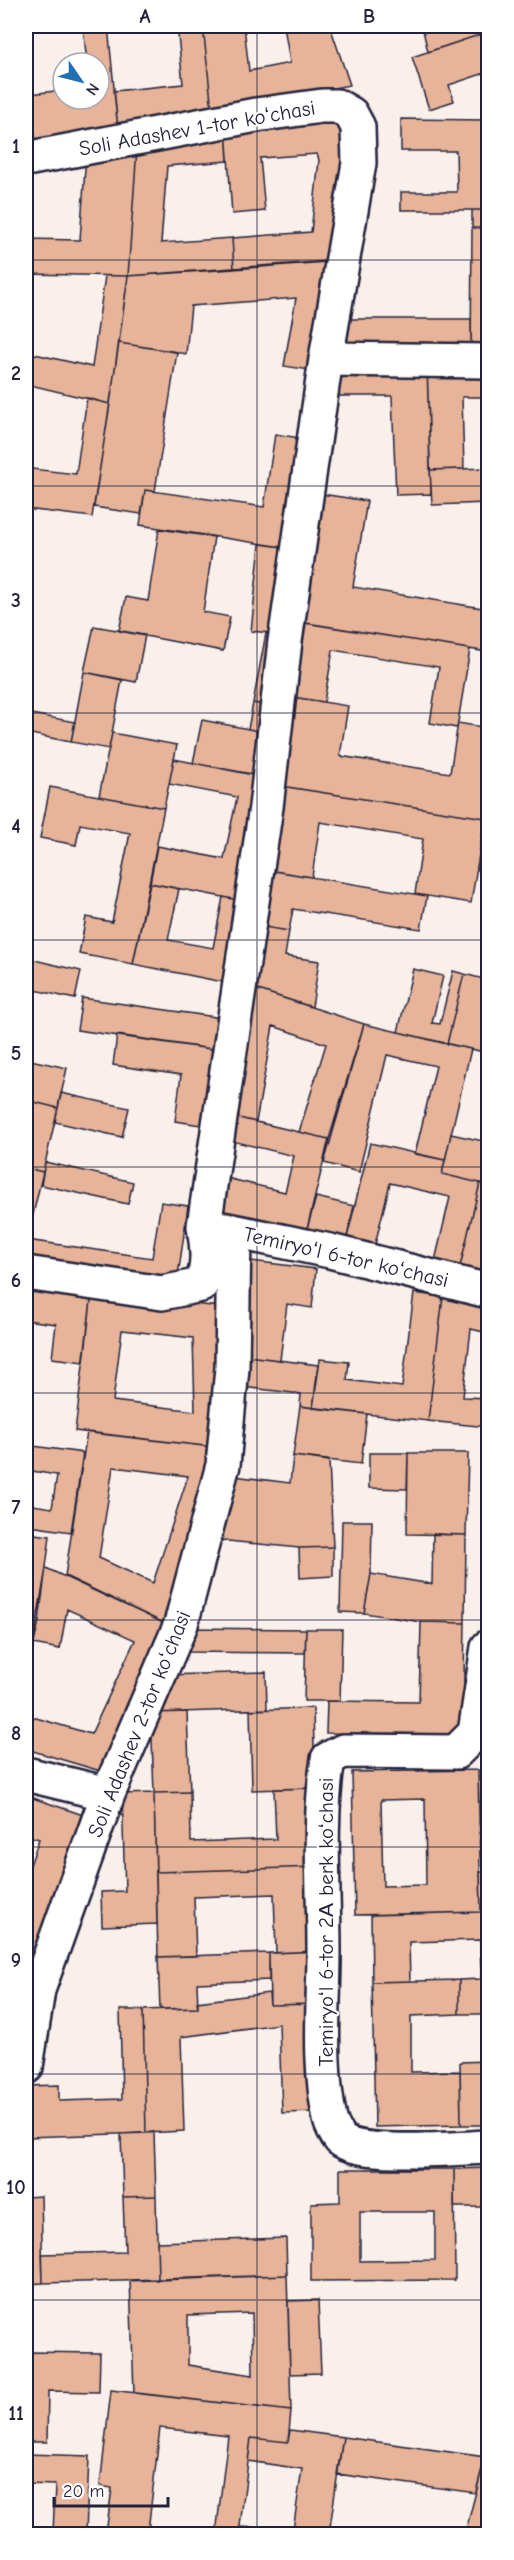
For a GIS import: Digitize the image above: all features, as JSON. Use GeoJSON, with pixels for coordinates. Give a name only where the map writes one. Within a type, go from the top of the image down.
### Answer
{"type":"FeatureCollection","features":[{"type":"Feature","properties":{"kind":"street","name":"Soli Adashev 1-tor koʻchasi"},"geometry":{"type":"LineString","coordinates":[[26,159],[256,115],[337,106],[351,114],[358,127],[359,163],[326,359],[285,641],[219,1229]]}},
{"type":"Feature","properties":{"kind":"street"},"geometry":{"type":"LineString","coordinates":[[326,359],[489,361]]}},
{"type":"Feature","properties":{"kind":"street"},"geometry":{"type":"LineString","coordinates":[[26,1273],[162,1293],[179,1291],[201,1285],[206,1274],[207,1252],[219,1229]]}},
{"type":"Feature","properties":{"kind":"street","name":"Temiryoʻl 6-tor koʻchasi"},"geometry":{"type":"LineString","coordinates":[[219,1229],[330,1251],[489,1291]]}},
{"type":"Feature","properties":{"kind":"street","name":"Soli Adashev 2-tor koʻchasi"},"geometry":{"type":"LineString","coordinates":[[26,2067],[38,1990],[108,1794],[181,1624],[223,1465],[231,1368],[219,1229]]}},
{"type":"Feature","properties":{"kind":"street","name":"Temiryoʻl 6-tor 2А berk koʻchasi"},"geometry":{"type":"LineString","coordinates":[[489,1647],[475,1733],[456,1752],[344,1750],[328,1759],[324,1781],[324,2053],[330,2121],[340,2139],[354,2146],[376,2149],[489,2147]]}},
{"type":"Feature","properties":{"kind":"street"},"geometry":{"type":"LineString","coordinates":[[26,1774],[108,1794]]}},
{"type":"Feature","properties":{"kind":"building"},"geometry":{"type":"Polygon","coordinates":[[[83,26],[108,26],[110,51],[86,51],[83,26]]]}},
{"type":"Feature","properties":{"kind":"building"},"geometry":{"type":"Polygon","coordinates":[[[177,26],[203,26],[212,110],[118,129],[114,91],[183,84],[177,26]]]}},
{"type":"Feature","properties":{"kind":"building"},"geometry":{"type":"Polygon","coordinates":[[[203,26],[244,26],[249,71],[290,63],[284,26],[330,26],[350,85],[212,110],[203,26]]]}},
{"type":"Feature","properties":{"kind":"building"},"geometry":{"type":"Polygon","coordinates":[[[422,26],[488,26],[488,32],[428,52],[422,26]]]}},
{"type":"Feature","properties":{"kind":"building"},"geometry":{"type":"Polygon","coordinates":[[[488,32],[488,72],[449,85],[454,101],[429,109],[412,57],[488,32]]]}},
{"type":"Feature","properties":{"kind":"building"},"geometry":{"type":"Polygon","coordinates":[[[111,57],[118,129],[36,149],[31,94],[51,92],[51,111],[111,111],[111,57]]]}},
{"type":"Feature","properties":{"kind":"building"},"geometry":{"type":"Polygon","coordinates":[[[26,94],[31,94],[36,149],[26,149],[26,94]]]}},
{"type":"Feature","properties":{"kind":"building"},"geometry":{"type":"Polygon","coordinates":[[[401,119],[486,120],[485,210],[401,210],[401,192],[457,192],[456,151],[401,151],[401,119]]]}},
{"type":"Feature","properties":{"kind":"building"},"geometry":{"type":"Polygon","coordinates":[[[337,120],[348,163],[339,261],[234,269],[232,238],[311,232],[319,160],[317,154],[260,158],[265,211],[232,214],[226,129],[337,120]]]}},
{"type":"Feature","properties":{"kind":"building"},"geometry":{"type":"Polygon","coordinates":[[[486,120],[488,120],[488,228],[472,228],[472,210],[485,210],[486,120]]]}},
{"type":"Feature","properties":{"kind":"building"},"geometry":{"type":"Polygon","coordinates":[[[226,129],[228,161],[167,166],[161,243],[232,238],[234,269],[128,276],[137,148],[226,129]]]}},
{"type":"Feature","properties":{"kind":"building"},"geometry":{"type":"Polygon","coordinates":[[[137,148],[128,276],[26,274],[26,239],[80,240],[86,154],[137,148]]]}},
{"type":"Feature","properties":{"kind":"building"},"geometry":{"type":"Polygon","coordinates":[[[472,228],[488,228],[488,356],[471,356],[472,228]]]}},
{"type":"Feature","properties":{"kind":"building"},"geometry":{"type":"Polygon","coordinates":[[[341,260],[322,372],[284,366],[296,298],[191,306],[186,354],[119,343],[128,276],[341,260]]]}},
{"type":"Feature","properties":{"kind":"building"},"geometry":{"type":"Polygon","coordinates":[[[105,276],[128,276],[110,404],[26,384],[26,352],[92,367],[105,276]]]}},
{"type":"Feature","properties":{"kind":"building"},"geometry":{"type":"Polygon","coordinates":[[[346,319],[471,319],[471,356],[346,356],[346,319]]]}},
{"type":"Feature","properties":{"kind":"building"},"geometry":{"type":"Polygon","coordinates":[[[119,343],[177,352],[155,491],[145,490],[141,514],[94,507],[119,343]]]}},
{"type":"Feature","properties":{"kind":"building"},"geometry":{"type":"Polygon","coordinates":[[[327,363],[427,363],[431,494],[396,495],[392,396],[327,396],[327,363]]]}},
{"type":"Feature","properties":{"kind":"building"},"geometry":{"type":"Polygon","coordinates":[[[427,363],[488,364],[488,397],[462,397],[464,469],[430,470],[427,363]]]}},
{"type":"Feature","properties":{"kind":"building"},"geometry":{"type":"Polygon","coordinates":[[[87,398],[110,404],[92,517],[26,509],[32,469],[76,474],[87,398]]]}},
{"type":"Feature","properties":{"kind":"building"},"geometry":{"type":"Polygon","coordinates":[[[275,434],[312,440],[289,548],[140,525],[145,490],[264,507],[275,434]]]}},
{"type":"Feature","properties":{"kind":"building"},"geometry":{"type":"Polygon","coordinates":[[[26,467],[32,469],[26,498],[26,467]]]}},
{"type":"Feature","properties":{"kind":"building"},"geometry":{"type":"Polygon","coordinates":[[[488,468],[488,503],[432,505],[430,470],[488,468]]]}},
{"type":"Feature","properties":{"kind":"building"},"geometry":{"type":"Polygon","coordinates":[[[315,493],[367,501],[353,587],[488,609],[488,652],[294,621],[315,493]]]}},
{"type":"Feature","properties":{"kind":"building"},"geometry":{"type":"Polygon","coordinates":[[[159,529],[214,537],[203,612],[230,617],[223,651],[119,631],[126,597],[148,601],[159,529]]]}},
{"type":"Feature","properties":{"kind":"building"},"geometry":{"type":"Polygon","coordinates":[[[260,544],[289,548],[280,634],[251,631],[260,544]]]}},
{"type":"Feature","properties":{"kind":"building"},"geometry":{"type":"Polygon","coordinates":[[[298,622],[470,649],[457,728],[430,723],[439,667],[333,650],[324,702],[286,696],[298,622]]]}},
{"type":"Feature","properties":{"kind":"building"},"geometry":{"type":"Polygon","coordinates":[[[94,626],[145,635],[136,682],[84,672],[94,626]]]}},
{"type":"Feature","properties":{"kind":"building"},"geometry":{"type":"Polygon","coordinates":[[[266,633],[283,635],[270,706],[253,703],[266,633]]]}},
{"type":"Feature","properties":{"kind":"building"},"geometry":{"type":"Polygon","coordinates":[[[84,672],[122,680],[109,749],[71,742],[84,672]]]}},
{"type":"Feature","properties":{"kind":"building"},"geometry":{"type":"Polygon","coordinates":[[[286,696],[348,706],[340,756],[450,773],[458,723],[488,728],[488,795],[485,818],[281,786],[286,696]]]}},
{"type":"Feature","properties":{"kind":"building"},"geometry":{"type":"Polygon","coordinates":[[[253,703],[270,706],[264,732],[248,729],[253,703]]]}},
{"type":"Feature","properties":{"kind":"building"},"geometry":{"type":"Polygon","coordinates":[[[26,713],[75,722],[71,742],[26,733],[26,713]]]}},
{"type":"Feature","properties":{"kind":"building"},"geometry":{"type":"Polygon","coordinates":[[[202,720],[264,732],[262,776],[193,763],[202,720]]]}},
{"type":"Feature","properties":{"kind":"building"},"geometry":{"type":"Polygon","coordinates":[[[112,733],[177,745],[164,808],[99,796],[112,733]]]}},
{"type":"Feature","properties":{"kind":"building"},"geometry":{"type":"Polygon","coordinates":[[[174,759],[268,778],[244,901],[150,883],[157,846],[224,859],[237,797],[169,784],[174,759]]]}},
{"type":"Feature","properties":{"kind":"building"},"geometry":{"type":"Polygon","coordinates":[[[281,786],[485,818],[471,903],[415,894],[423,839],[320,822],[312,877],[268,870],[281,786]]]}},
{"type":"Feature","properties":{"kind":"building"},"geometry":{"type":"Polygon","coordinates":[[[50,787],[164,808],[133,964],[79,954],[86,917],[112,922],[130,833],[80,824],[76,845],[40,838],[50,787]]]}},
{"type":"Feature","properties":{"kind":"building"},"geometry":{"type":"Polygon","coordinates":[[[268,870],[427,896],[421,929],[293,909],[289,931],[258,926],[268,870]]]}},
{"type":"Feature","properties":{"kind":"building"},"geometry":{"type":"Polygon","coordinates":[[[150,883],[179,889],[168,940],[213,948],[223,897],[244,901],[228,983],[133,964],[150,883]]]}},
{"type":"Feature","properties":{"kind":"building"},"geometry":{"type":"Polygon","coordinates":[[[258,926],[289,931],[285,956],[319,961],[312,1007],[249,987],[258,926]]]}},
{"type":"Feature","properties":{"kind":"building"},"geometry":{"type":"Polygon","coordinates":[[[26,958],[81,971],[75,999],[26,988],[26,958]]]}},
{"type":"Feature","properties":{"kind":"building"},"geometry":{"type":"Polygon","coordinates":[[[413,969],[443,976],[432,1023],[440,1024],[453,971],[464,974],[447,1044],[398,1032],[413,969]]]}},
{"type":"Feature","properties":{"kind":"building"},"geometry":{"type":"Polygon","coordinates":[[[464,974],[488,980],[488,1019],[480,1051],[447,1044],[464,974]]]}},
{"type":"Feature","properties":{"kind":"building"},"geometry":{"type":"Polygon","coordinates":[[[249,987],[364,1024],[329,1139],[299,1132],[326,1044],[273,1026],[256,1122],[226,1115],[249,987]]]}},
{"type":"Feature","properties":{"kind":"building"},"geometry":{"type":"Polygon","coordinates":[[[82,998],[222,1018],[217,1050],[77,1030],[82,998]]]}},
{"type":"Feature","properties":{"kind":"building"},"geometry":{"type":"Polygon","coordinates":[[[364,1024],[471,1049],[445,1160],[415,1154],[436,1066],[387,1055],[359,1172],[324,1163],[364,1024]]]}},
{"type":"Feature","properties":{"kind":"building"},"geometry":{"type":"Polygon","coordinates":[[[117,1035],[225,1051],[214,1127],[175,1121],[181,1075],[113,1065],[117,1035]]]}},
{"type":"Feature","properties":{"kind":"building"},"geometry":{"type":"Polygon","coordinates":[[[26,1059],[67,1068],[58,1108],[26,1100],[26,1059]]]}},
{"type":"Feature","properties":{"kind":"building"},"geometry":{"type":"Polygon","coordinates":[[[61,1093],[129,1108],[122,1137],[55,1122],[61,1093]]]}},
{"type":"Feature","properties":{"kind":"building"},"geometry":{"type":"Polygon","coordinates":[[[26,1100],[58,1108],[43,1172],[26,1168],[26,1100]]]}},
{"type":"Feature","properties":{"kind":"building"},"geometry":{"type":"Polygon","coordinates":[[[226,1115],[329,1139],[306,1233],[218,1212],[226,1178],[285,1192],[294,1156],[220,1138],[226,1115]]]}},
{"type":"Feature","properties":{"kind":"building"},"geometry":{"type":"Polygon","coordinates":[[[451,1134],[488,1142],[488,1185],[442,1174],[451,1134]]]}},
{"type":"Feature","properties":{"kind":"building"},"geometry":{"type":"Polygon","coordinates":[[[370,1143],[445,1160],[442,1174],[480,1183],[459,1271],[434,1265],[450,1197],[390,1183],[372,1257],[344,1250],[370,1143]]]}},
{"type":"Feature","properties":{"kind":"building"},"geometry":{"type":"Polygon","coordinates":[[[45,1162],[133,1182],[128,1204],[41,1185],[45,1162]]]}},
{"type":"Feature","properties":{"kind":"building"},"geometry":{"type":"Polygon","coordinates":[[[26,1168],[43,1172],[27,1240],[152,1258],[161,1202],[188,1206],[177,1283],[26,1261],[26,1168]]]}},
{"type":"Feature","properties":{"kind":"building"},"geometry":{"type":"Polygon","coordinates":[[[480,1183],[488,1185],[488,1278],[459,1271],[480,1183]]]}},
{"type":"Feature","properties":{"kind":"building"},"geometry":{"type":"Polygon","coordinates":[[[316,1197],[354,1206],[344,1250],[306,1233],[316,1197]]]}},
{"type":"Feature","properties":{"kind":"building"},"geometry":{"type":"Polygon","coordinates":[[[242,1260],[316,1269],[312,1308],[287,1304],[280,1360],[239,1355],[242,1260]]]}},
{"type":"Feature","properties":{"kind":"building"},"geometry":{"type":"Polygon","coordinates":[[[26,1284],[92,1292],[84,1362],[52,1358],[56,1324],[26,1320],[26,1284]]]}},
{"type":"Feature","properties":{"kind":"building"},"geometry":{"type":"Polygon","coordinates":[[[92,1292],[228,1308],[229,1449],[75,1431],[92,1292]],[[122,1330],[113,1401],[195,1411],[193,1338],[122,1330]]]}},
{"type":"Feature","properties":{"kind":"building"},"geometry":{"type":"Polygon","coordinates":[[[414,1293],[443,1297],[428,1421],[313,1408],[320,1359],[349,1362],[347,1380],[402,1387],[414,1293]]]}},
{"type":"Feature","properties":{"kind":"building"},"geometry":{"type":"Polygon","coordinates":[[[443,1297],[488,1307],[488,1333],[471,1329],[463,1397],[488,1398],[488,1427],[428,1421],[443,1297]]]}},
{"type":"Feature","properties":{"kind":"building"},"geometry":{"type":"Polygon","coordinates":[[[239,1355],[318,1365],[313,1408],[300,1406],[301,1394],[235,1386],[239,1355]]]}},
{"type":"Feature","properties":{"kind":"building"},"geometry":{"type":"Polygon","coordinates":[[[300,1406],[367,1414],[361,1464],[293,1456],[300,1406]]]}},
{"type":"Feature","properties":{"kind":"building"},"geometry":{"type":"Polygon","coordinates":[[[26,1419],[32,1420],[28,1446],[26,1445],[26,1419]]]}},
{"type":"Feature","properties":{"kind":"building"},"geometry":{"type":"Polygon","coordinates":[[[87,1432],[229,1449],[172,1627],[65,1576],[87,1432]],[[113,1467],[99,1558],[153,1583],[188,1476],[113,1467]]]}},
{"type":"Feature","properties":{"kind":"building"},"geometry":{"type":"Polygon","coordinates":[[[26,1445],[83,1453],[71,1532],[30,1526],[33,1505],[52,1508],[57,1475],[26,1470],[26,1445]]]}},
{"type":"Feature","properties":{"kind":"building"},"geometry":{"type":"Polygon","coordinates":[[[369,1453],[408,1453],[407,1489],[369,1488],[369,1453]]]}},
{"type":"Feature","properties":{"kind":"building"},"geometry":{"type":"Polygon","coordinates":[[[408,1453],[468,1453],[466,1535],[407,1534],[408,1453]]]}},
{"type":"Feature","properties":{"kind":"building"},"geometry":{"type":"Polygon","coordinates":[[[293,1456],[329,1461],[333,1547],[299,1548],[218,1540],[226,1475],[290,1483],[293,1456]]]}},
{"type":"Feature","properties":{"kind":"building"},"geometry":{"type":"Polygon","coordinates":[[[342,1521],[372,1521],[371,1574],[364,1613],[340,1612],[342,1521]]]}},
{"type":"Feature","properties":{"kind":"building"},"geometry":{"type":"Polygon","coordinates":[[[26,1533],[50,1536],[39,1621],[26,1619],[26,1533]]]}},
{"type":"Feature","properties":{"kind":"building"},"geometry":{"type":"Polygon","coordinates":[[[433,1534],[466,1535],[465,1623],[421,1622],[364,1613],[371,1574],[432,1584],[433,1534]]]}},
{"type":"Feature","properties":{"kind":"building"},"geometry":{"type":"Polygon","coordinates":[[[333,1547],[333,1576],[300,1578],[299,1548],[333,1547]]]}},
{"type":"Feature","properties":{"kind":"building"},"geometry":{"type":"Polygon","coordinates":[[[46,1568],[172,1627],[104,1772],[26,1749],[26,1715],[91,1734],[135,1640],[67,1609],[60,1649],[33,1644],[46,1568]]]}},
{"type":"Feature","properties":{"kind":"building"},"geometry":{"type":"Polygon","coordinates":[[[26,1619],[39,1621],[26,1679],[26,1619]]]}},
{"type":"Feature","properties":{"kind":"building"},"geometry":{"type":"Polygon","coordinates":[[[421,1622],[465,1623],[463,1734],[326,1733],[327,1701],[419,1702],[421,1622]]]}},
{"type":"Feature","properties":{"kind":"building"},"geometry":{"type":"Polygon","coordinates":[[[185,1628],[306,1629],[305,1653],[185,1652],[185,1628]]]}},
{"type":"Feature","properties":{"kind":"building"},"geometry":{"type":"Polygon","coordinates":[[[306,1629],[342,1629],[340,1701],[304,1701],[306,1629]]]}},
{"type":"Feature","properties":{"kind":"building"},"geometry":{"type":"Polygon","coordinates":[[[266,1672],[267,1709],[151,1713],[167,1675],[266,1672]]]}},
{"type":"Feature","properties":{"kind":"building"},"geometry":{"type":"Polygon","coordinates":[[[313,1708],[315,1788],[252,1790],[250,1710],[313,1708]]]}},
{"type":"Feature","properties":{"kind":"building"},"geometry":{"type":"Polygon","coordinates":[[[187,1712],[190,1792],[154,1793],[151,1713],[187,1712]]]}},
{"type":"Feature","properties":{"kind":"building"},"geometry":{"type":"Polygon","coordinates":[[[478,1770],[481,1912],[355,1915],[352,1772],[478,1770]],[[425,1799],[381,1800],[383,1886],[426,1885],[425,1799]]]}},
{"type":"Feature","properties":{"kind":"building"},"geometry":{"type":"Polygon","coordinates":[[[478,1770],[488,1770],[488,1802],[479,1802],[478,1770]]]}},
{"type":"Feature","properties":{"kind":"building"},"geometry":{"type":"Polygon","coordinates":[[[315,1788],[317,1867],[156,1872],[154,1793],[190,1792],[191,1842],[276,1839],[274,1789],[315,1788]]]}},
{"type":"Feature","properties":{"kind":"building"},"geometry":{"type":"Polygon","coordinates":[[[154,1793],[157,1924],[102,1926],[101,1892],[125,1891],[122,1794],[154,1793]]]}},
{"type":"Feature","properties":{"kind":"building"},"geometry":{"type":"Polygon","coordinates":[[[33,1798],[89,1817],[26,1987],[26,1877],[39,1839],[26,1835],[26,1819],[33,1798]]]}},
{"type":"Feature","properties":{"kind":"building"},"geometry":{"type":"Polygon","coordinates":[[[317,1867],[320,1951],[276,1953],[274,1894],[194,1897],[196,1956],[158,1957],[156,1872],[317,1867]]]}},
{"type":"Feature","properties":{"kind":"building"},"geometry":{"type":"Polygon","coordinates":[[[480,1872],[488,1872],[488,1912],[481,1912],[480,1872]]]}},
{"type":"Feature","properties":{"kind":"building"},"geometry":{"type":"Polygon","coordinates":[[[488,1912],[488,1979],[481,1979],[480,1940],[409,1942],[410,1981],[372,1982],[371,1915],[488,1912]]]}},
{"type":"Feature","properties":{"kind":"building"},"geometry":{"type":"Polygon","coordinates":[[[320,1951],[321,2004],[270,2005],[269,1953],[320,1951]]]}},
{"type":"Feature","properties":{"kind":"building"},"geometry":{"type":"Polygon","coordinates":[[[269,1953],[269,1980],[197,1983],[198,2008],[160,2009],[158,1957],[269,1953]]]}},
{"type":"Feature","properties":{"kind":"building"},"geometry":{"type":"Polygon","coordinates":[[[488,1979],[488,2014],[459,2014],[459,1980],[488,1979]]]}},
{"type":"Feature","properties":{"kind":"building"},"geometry":{"type":"Polygon","coordinates":[[[459,1980],[459,2014],[411,2016],[411,2072],[460,2071],[461,2125],[375,2127],[372,1982],[459,1980]]]}},
{"type":"Feature","properties":{"kind":"building"},"geometry":{"type":"Polygon","coordinates":[[[269,1993],[270,2005],[317,2004],[320,2112],[282,2113],[279,2024],[181,2037],[184,2131],[146,2133],[143,2010],[198,2008],[197,2002],[269,1993]]]}},
{"type":"Feature","properties":{"kind":"building"},"geometry":{"type":"Polygon","coordinates":[[[120,2010],[143,2010],[146,2133],[26,2137],[26,2086],[59,2085],[59,2101],[122,2099],[120,2010]]]}},
{"type":"Feature","properties":{"kind":"building"},"geometry":{"type":"Polygon","coordinates":[[[488,2061],[488,2125],[461,2125],[460,2062],[488,2061]]]}},
{"type":"Feature","properties":{"kind":"building"},"geometry":{"type":"Polygon","coordinates":[[[154,2132],[156,2196],[123,2197],[121,2134],[154,2132]]]}},
{"type":"Feature","properties":{"kind":"building"},"geometry":{"type":"Polygon","coordinates":[[[488,2168],[488,2207],[454,2207],[454,2169],[488,2168]]]}},
{"type":"Feature","properties":{"kind":"building"},"geometry":{"type":"Polygon","coordinates":[[[340,2169],[454,2169],[455,2280],[311,2281],[311,2203],[340,2202],[340,2169]],[[360,2212],[360,2261],[435,2260],[435,2212],[360,2212]]]}},
{"type":"Feature","properties":{"kind":"building"},"geometry":{"type":"Polygon","coordinates":[[[41,2196],[43,2283],[26,2284],[26,2197],[41,2196]]]}},
{"type":"Feature","properties":{"kind":"building"},"geometry":{"type":"Polygon","coordinates":[[[156,2196],[158,2280],[43,2283],[42,2254],[125,2252],[123,2197],[156,2196]]]}},
{"type":"Feature","properties":{"kind":"building"},"geometry":{"type":"Polygon","coordinates":[[[286,2238],[287,2275],[158,2280],[157,2242],[286,2238]]]}},
{"type":"Feature","properties":{"kind":"building"},"geometry":{"type":"Polygon","coordinates":[[[287,2275],[291,2411],[134,2393],[130,2280],[287,2275]],[[252,2313],[188,2315],[188,2365],[253,2375],[252,2313]]]}},
{"type":"Feature","properties":{"kind":"building"},"geometry":{"type":"Polygon","coordinates":[[[318,2300],[321,2373],[290,2374],[288,2301],[318,2300]]]}},
{"type":"Feature","properties":{"kind":"building"},"geometry":{"type":"Polygon","coordinates":[[[26,2352],[100,2353],[99,2392],[48,2391],[47,2442],[26,2442],[26,2352]]]}},
{"type":"Feature","properties":{"kind":"building"},"geometry":{"type":"Polygon","coordinates":[[[111,2390],[291,2411],[288,2442],[251,2438],[239,2534],[216,2534],[106,2534],[112,2488],[100,2486],[111,2390]],[[160,2428],[148,2531],[216,2534],[228,2436],[160,2428]]]}},
{"type":"Feature","properties":{"kind":"building"},"geometry":{"type":"Polygon","coordinates":[[[290,2430],[343,2437],[329,2534],[239,2534],[240,2527],[293,2530],[302,2469],[248,2461],[251,2438],[288,2442],[290,2430]]]}},
{"type":"Feature","properties":{"kind":"building"},"geometry":{"type":"Polygon","coordinates":[[[343,2437],[485,2457],[476,2493],[337,2474],[343,2437]]]}},
{"type":"Feature","properties":{"kind":"building"},"geometry":{"type":"Polygon","coordinates":[[[488,2444],[488,2534],[465,2534],[485,2457],[488,2444]]]}},
{"type":"Feature","properties":{"kind":"building"},"geometry":{"type":"Polygon","coordinates":[[[26,2454],[89,2456],[86,2534],[53,2534],[55,2485],[26,2484],[26,2454]]]}}]}
